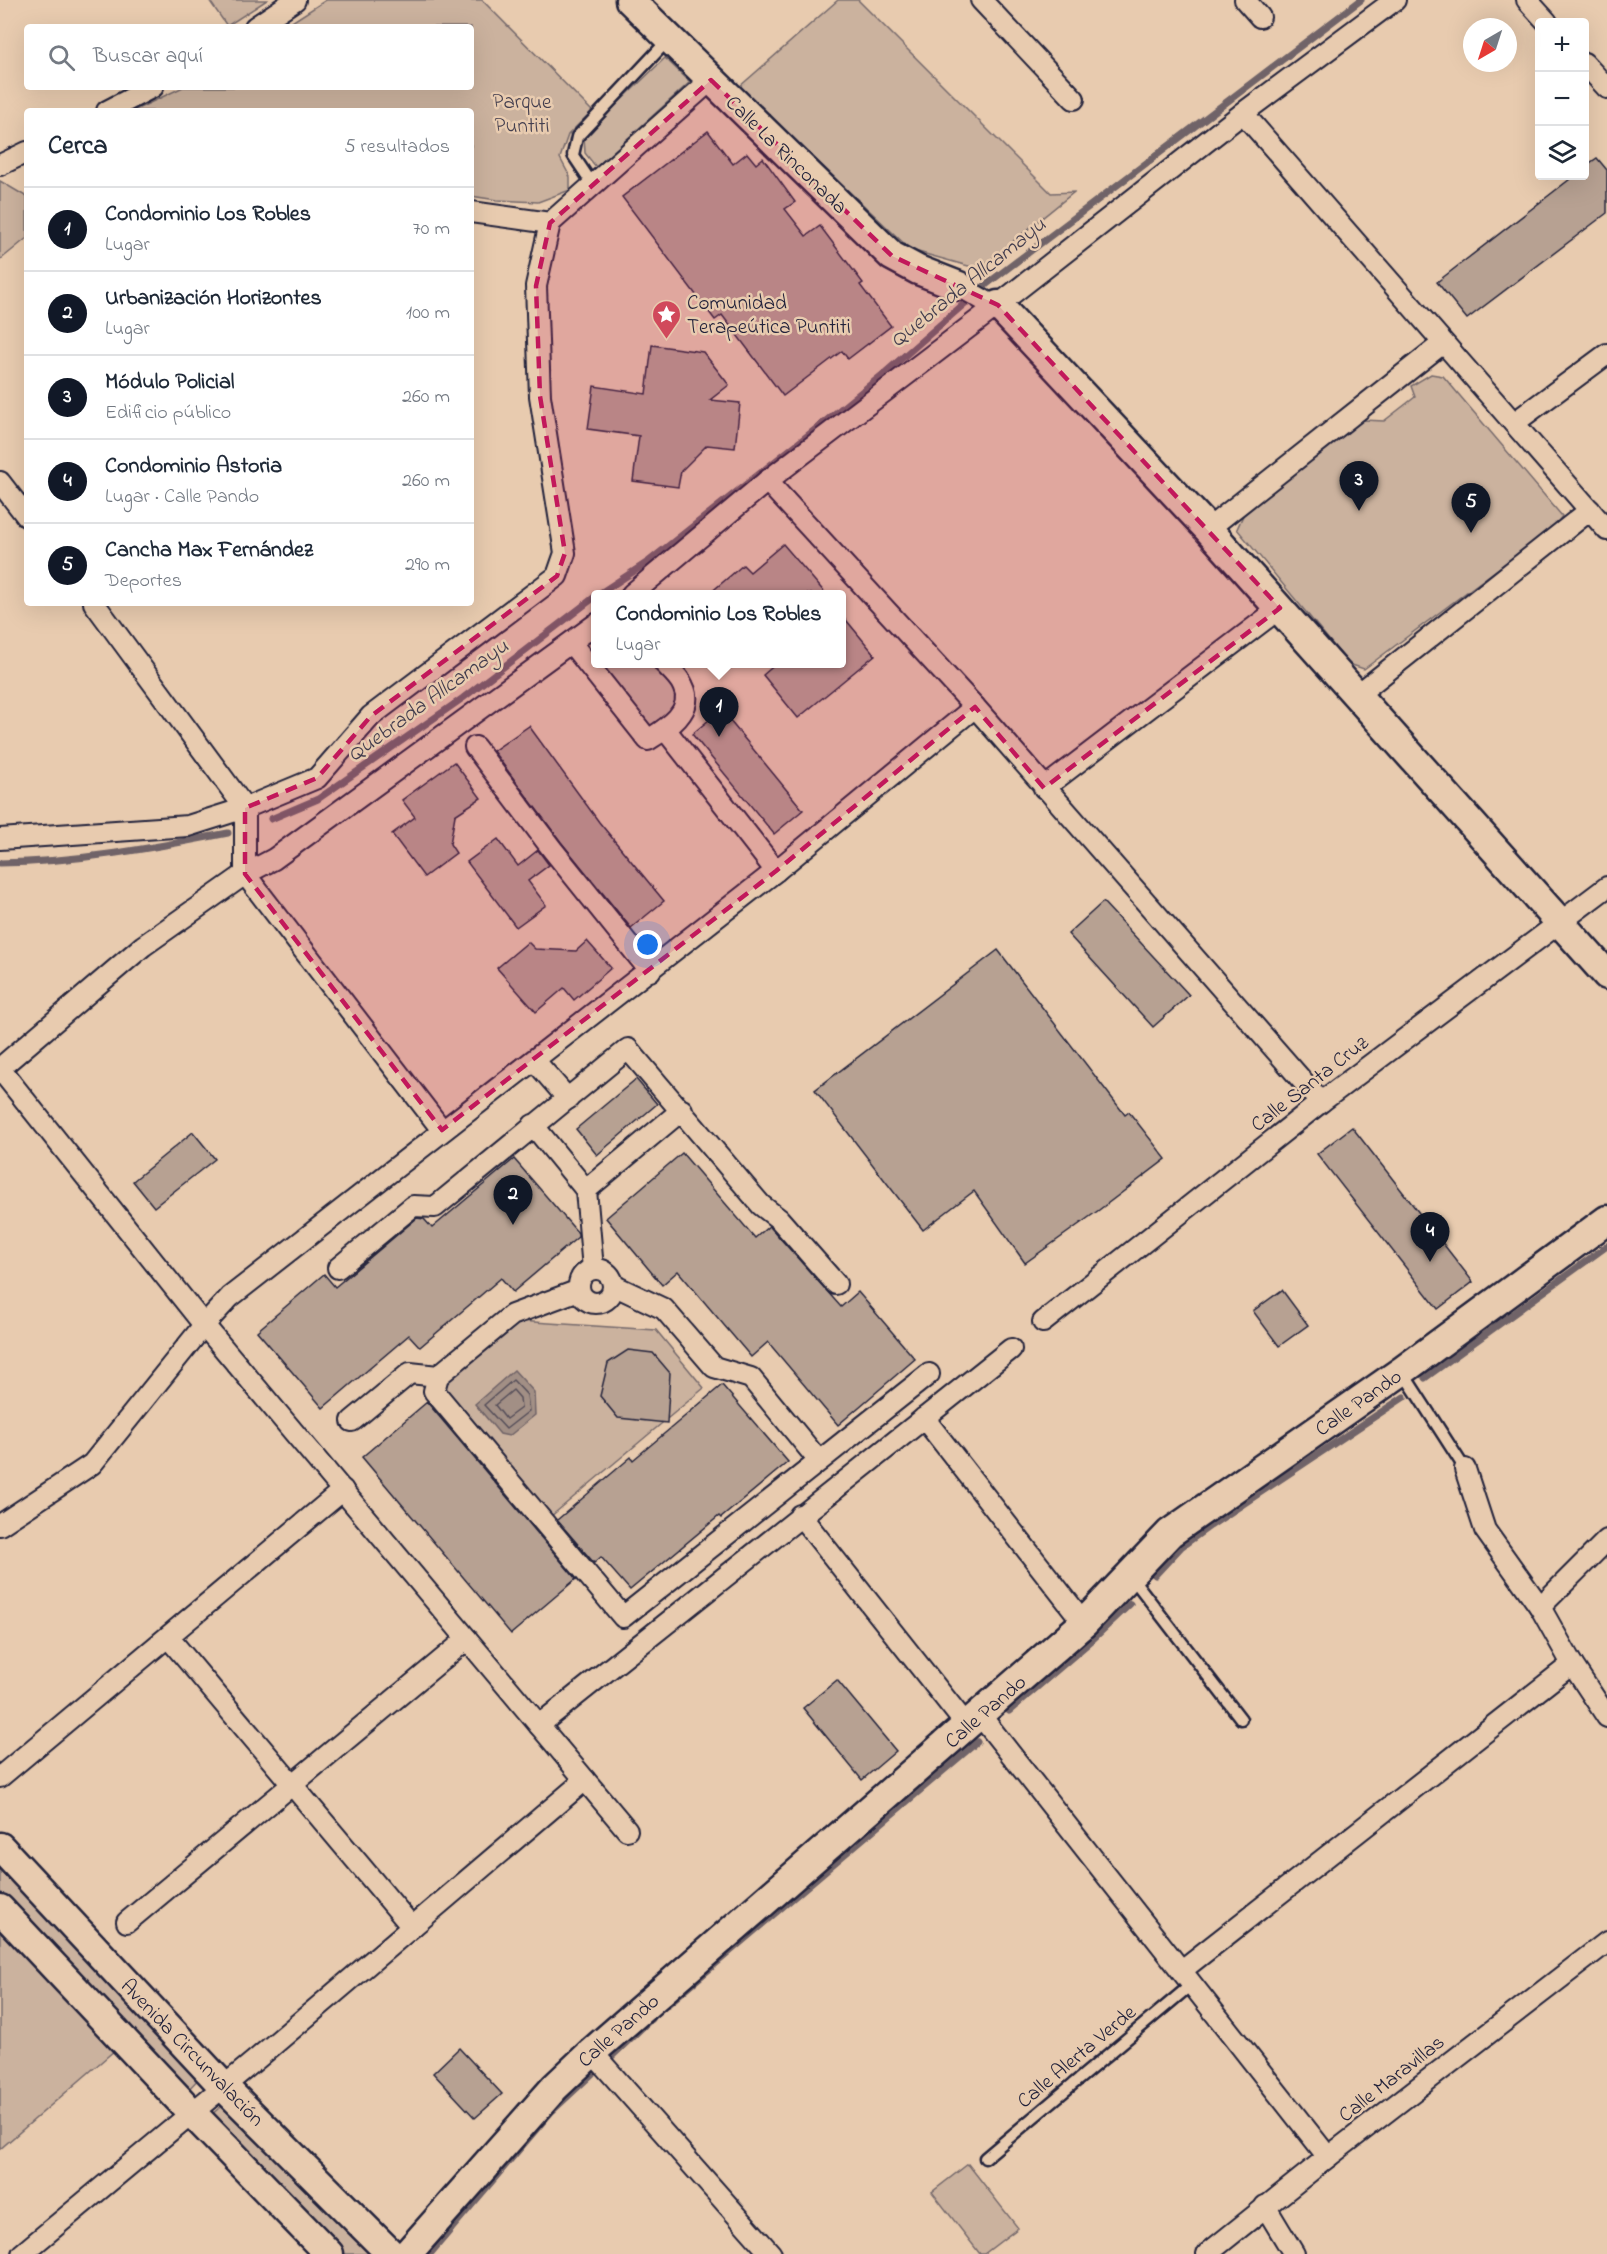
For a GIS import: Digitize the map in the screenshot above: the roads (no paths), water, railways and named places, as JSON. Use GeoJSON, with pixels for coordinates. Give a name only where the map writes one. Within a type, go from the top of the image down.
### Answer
{"type":"FeatureCollection","features":[{"type":"Feature","properties":{"kind":"street"},"geometry":{"type":"LineString","coordinates":[[259,24],[295,0]]}},
{"type":"Feature","properties":{"kind":"street","name":"Calle La Rinconada"},"geometry":{"type":"LineString","coordinates":[[630,0],[892,256],[918,270],[959,285]]}},
{"type":"Feature","properties":{"kind":"street"},"geometry":{"type":"LineString","coordinates":[[981,0],[1074,99]]}},
{"type":"Feature","properties":{"kind":"street"},"geometry":{"type":"LineString","coordinates":[[1245,0],[1260,17]]}},
{"type":"Feature","properties":{"kind":"street"},"geometry":{"type":"LineString","coordinates":[[637,590],[767,481],[993,304],[1395,0]]}},
{"type":"Feature","properties":{"kind":"street"},"geometry":{"type":"LineString","coordinates":[[1527,0],[1543,18]]}},
{"type":"Feature","properties":{"kind":"street"},"geometry":{"type":"LineString","coordinates":[[1589,68],[1607,88]]}},
{"type":"Feature","properties":{"kind":"street"},"geometry":{"type":"LineString","coordinates":[[0,839],[188,826],[245,808],[317,778],[371,716],[556,576],[565,553],[540,396],[536,286],[550,224],[711,80]]}},
{"type":"Feature","properties":{"kind":"street"},"geometry":{"type":"LineString","coordinates":[[113,108],[147,90]]}},
{"type":"Feature","properties":{"kind":"street"},"geometry":{"type":"LineString","coordinates":[[1242,114],[1607,530]]}},
{"type":"Feature","properties":{"kind":"street"},"geometry":{"type":"LineString","coordinates":[[474,212],[550,224]]}},
{"type":"Feature","properties":{"kind":"street"},"geometry":{"type":"LineString","coordinates":[[959,285],[993,304],[1208,529],[1607,975]]}},
{"type":"Feature","properties":{"kind":"street"},"geometry":{"type":"LineString","coordinates":[[1208,529],[1443,343]]}},
{"type":"Feature","properties":{"kind":"street"},"geometry":{"type":"LineString","coordinates":[[1514,423],[1607,354]]}},
{"type":"Feature","properties":{"kind":"street"},"geometry":{"type":"LineString","coordinates":[[767,481],[975,707],[1321,1102]]}},
{"type":"Feature","properties":{"kind":"street"},"geometry":{"type":"LineString","coordinates":[[0,482],[24,513]]}},
{"type":"Feature","properties":{"kind":"street"},"geometry":{"type":"LineString","coordinates":[[1357,695],[1590,510]]}},
{"type":"Feature","properties":{"kind":"street"},"geometry":{"type":"LineString","coordinates":[[96,606],[245,808],[245,874],[442,1130]]}},
{"type":"Feature","properties":{"kind":"street"},"geometry":{"type":"LineString","coordinates":[[1044,788],[1280,608]]}},
{"type":"Feature","properties":{"kind":"street"},"geometry":{"type":"LineString","coordinates":[[591,628],[274,860],[245,874],[143,946],[0,1069],[204,1325],[627,1830]]}},
{"type":"Feature","properties":{"kind":"street"},"geometry":{"type":"LineString","coordinates":[[572,644],[648,740],[676,720],[683,710],[686,698],[684,686],[669,668]]}},
{"type":"Feature","properties":{"kind":"street"},"geometry":{"type":"LineString","coordinates":[[0,1525],[92,1464],[204,1325],[231,1297],[442,1130],[650,971],[776,871],[975,707]]}},
{"type":"Feature","properties":{"kind":"street"},"geometry":{"type":"LineString","coordinates":[[665,729],[776,871]]}},
{"type":"Feature","properties":{"kind":"street"},"geometry":{"type":"LineString","coordinates":[[476,747],[552,849],[650,971]]}},
{"type":"Feature","properties":{"kind":"street","name":"Calle Santa Cruz"},"geometry":{"type":"LineString","coordinates":[[1043,1322],[1321,1102],[1607,887]]}},
{"type":"Feature","properties":{"kind":"street"},"geometry":{"type":"LineString","coordinates":[[338,1268],[413,1206],[435,1207],[628,1049],[761,1205],[779,1219],[836,1284]]}},
{"type":"Feature","properties":{"kind":"street"},"geometry":{"type":"LineString","coordinates":[[535,1061],[568,1099]]}},
{"type":"Feature","properties":{"kind":"street"},"geometry":{"type":"LineString","coordinates":[[586,1190],[682,1110]]}},
{"type":"Feature","properties":{"kind":"street"},"geometry":{"type":"LineString","coordinates":[[533,1125],[586,1190],[593,1269]]}},
{"type":"Feature","properties":{"kind":"street","name":"Calle Pando"},"geometry":{"type":"LineString","coordinates":[[407,2254],[555,2087],[592,2052],[1084,1623],[1170,1533],[1402,1371],[1607,1220]]}},
{"type":"Feature","properties":{"kind":"street"},"geometry":{"type":"LineString","coordinates":[[593,1269],[599,1269],[609,1275],[613,1285],[611,1296],[596,1304],[585,1300],[579,1290],[580,1279],[593,1269]]}},
{"type":"Feature","properties":{"kind":"street"},"geometry":{"type":"LineString","coordinates":[[613,1285],[664,1309],[714,1367],[751,1378],[819,1461]]}},
{"type":"Feature","properties":{"kind":"street"},"geometry":{"type":"LineString","coordinates":[[579,1290],[512,1315],[438,1376],[434,1391],[623,1617],[929,1374]]}},
{"type":"Feature","properties":{"kind":"street"},"geometry":{"type":"LineString","coordinates":[[539,1725],[1011,1349]]}},
{"type":"Feature","properties":{"kind":"street"},"geometry":{"type":"LineString","coordinates":[[352,1421],[410,1372],[438,1376]]}},
{"type":"Feature","properties":{"kind":"street"},"geometry":{"type":"LineString","coordinates":[[924,1418],[1084,1623]]}},
{"type":"Feature","properties":{"kind":"street"},"geometry":{"type":"LineString","coordinates":[[1465,1469],[1485,1530],[1540,1607],[1572,1664],[1607,1717]]}},
{"type":"Feature","properties":{"kind":"street"},"geometry":{"type":"LineString","coordinates":[[0,1777],[343,1490]]}},
{"type":"Feature","properties":{"kind":"street"},"geometry":{"type":"LineString","coordinates":[[800,1515],[1187,1977],[1328,2157]]}},
{"type":"Feature","properties":{"kind":"street"},"geometry":{"type":"LineString","coordinates":[[1540,1607],[1607,1540]]}},
{"type":"Feature","properties":{"kind":"street"},"geometry":{"type":"LineString","coordinates":[[168,1637],[412,1927]]}},
{"type":"Feature","properties":{"kind":"street"},"geometry":{"type":"LineString","coordinates":[[127,1922],[467,1639]]}},
{"type":"Feature","properties":{"kind":"street"},"geometry":{"type":"LineString","coordinates":[[1187,1977],[1572,1664]]}},
{"type":"Feature","properties":{"kind":"street"},"geometry":{"type":"LineString","coordinates":[[22,2254],[585,1780]]}},
{"type":"Feature","properties":{"kind":"street","name":"Avenida Circunvalación"},"geometry":{"type":"LineString","coordinates":[[0,1847],[223,2086],[391,2254]]}},
{"type":"Feature","properties":{"kind":"street","name":"Avenida Circunvalación"},"geometry":{"type":"LineString","coordinates":[[0,1909],[192,2113],[330,2254]]}},
{"type":"Feature","properties":{"kind":"street","name":"Calle Maravillas"},"geometry":{"type":"LineString","coordinates":[[1207,2254],[1265,2206],[1607,1942]]}},
{"type":"Feature","properties":{"kind":"street"},"geometry":{"type":"LineString","coordinates":[[592,2052],[771,2254]]}},
{"type":"Feature","properties":{"kind":"street"},"geometry":{"type":"LineString","coordinates":[[1265,2206],[1294,2254]]}},
{"type":"Feature","properties":{"kind":"lane"},"geometry":{"type":"LineString","coordinates":[[594,185],[573,155],[577,137],[669,39]]}},
{"type":"Feature","properties":{"kind":"lane"},"geometry":{"type":"LineString","coordinates":[[1402,1371],[1465,1469]]}},
{"type":"Feature","properties":{"kind":"lane"},"geometry":{"type":"LineString","coordinates":[[1130,1575],[1241,1719]]}},
{"type":"Feature","properties":{"kind":"lane","name":"Calle Alerta Verde"},"geometry":{"type":"LineString","coordinates":[[986,2158],[1187,1977]]}},
{"type":"Feature","properties":{"kind":"water"},"geometry":{"type":"Polygon","coordinates":[[[514,1370],[534,1392],[535,1415],[509,1436],[500,1434],[475,1404],[514,1370]]]}},
{"type":"Feature","properties":{"kind":"waterway","name":"Quebrada Allcamayu"},"geometry":{"type":"LineString","coordinates":[[605,590],[648,562],[821,425],[987,284],[1361,0]]}},
{"type":"Feature","properties":{"kind":"waterway","name":"Quebrada Allcamayu"},"geometry":{"type":"LineString","coordinates":[[271,819],[318,799],[463,698],[591,600]]}},
{"type":"Feature","properties":{"kind":"waterway","name":"Quebrada Allcamayu"},"geometry":{"type":"LineString","coordinates":[[0,863],[86,857],[228,833]]}},
{"type":"Feature","properties":{"kind":"waterway"},"geometry":{"type":"LineString","coordinates":[[1425,1378],[1607,1246]]}},
{"type":"Feature","properties":{"kind":"waterway"},"geometry":{"type":"LineString","coordinates":[[1155,1575],[1181,1547],[1210,1526],[1404,1397]]}},
{"type":"Feature","properties":{"kind":"waterway"},"geometry":{"type":"LineString","coordinates":[[1009,1711],[1130,1604]]}},
{"type":"Feature","properties":{"kind":"waterway"},"geometry":{"type":"LineString","coordinates":[[668,2004],[977,1742]]}},
{"type":"Feature","properties":{"kind":"waterway"},"geometry":{"type":"LineString","coordinates":[[609,2059],[651,2019]]}},
{"type":"Feature","properties":{"kind":"waterway"},"geometry":{"type":"LineString","coordinates":[[430,2254],[551,2112],[592,2074]]}},
{"type":"Feature","properties":{"kind":"place","name":"Comunidad Terapeútica Puntiti"},"geometry":{"type":"Point","coordinates":[666,340]}},
{"type":"Feature","properties":{"kind":"place","name":"Módulo Policial"},"geometry":{"type":"Point","coordinates":[1359,511]}},
{"type":"Feature","properties":{"kind":"place","name":"Cancha Max Fernández"},"geometry":{"type":"Point","coordinates":[1471,533]}},
{"type":"Feature","properties":{"kind":"place","name":"Condominio Los Robles"},"geometry":{"type":"Point","coordinates":[719,737]}},
{"type":"Feature","properties":{"kind":"place","name":"Urbanización Horizontes"},"geometry":{"type":"Point","coordinates":[513,1225]}},
{"type":"Feature","properties":{"kind":"place","name":"Condominio Astoria"},"geometry":{"type":"Point","coordinates":[1430,1262]}},
{"type":"Feature","properties":{"kind":"park label","name":"Parque Puntiti"},"geometry":{"type":"Point","coordinates":[522,113]}}]}
